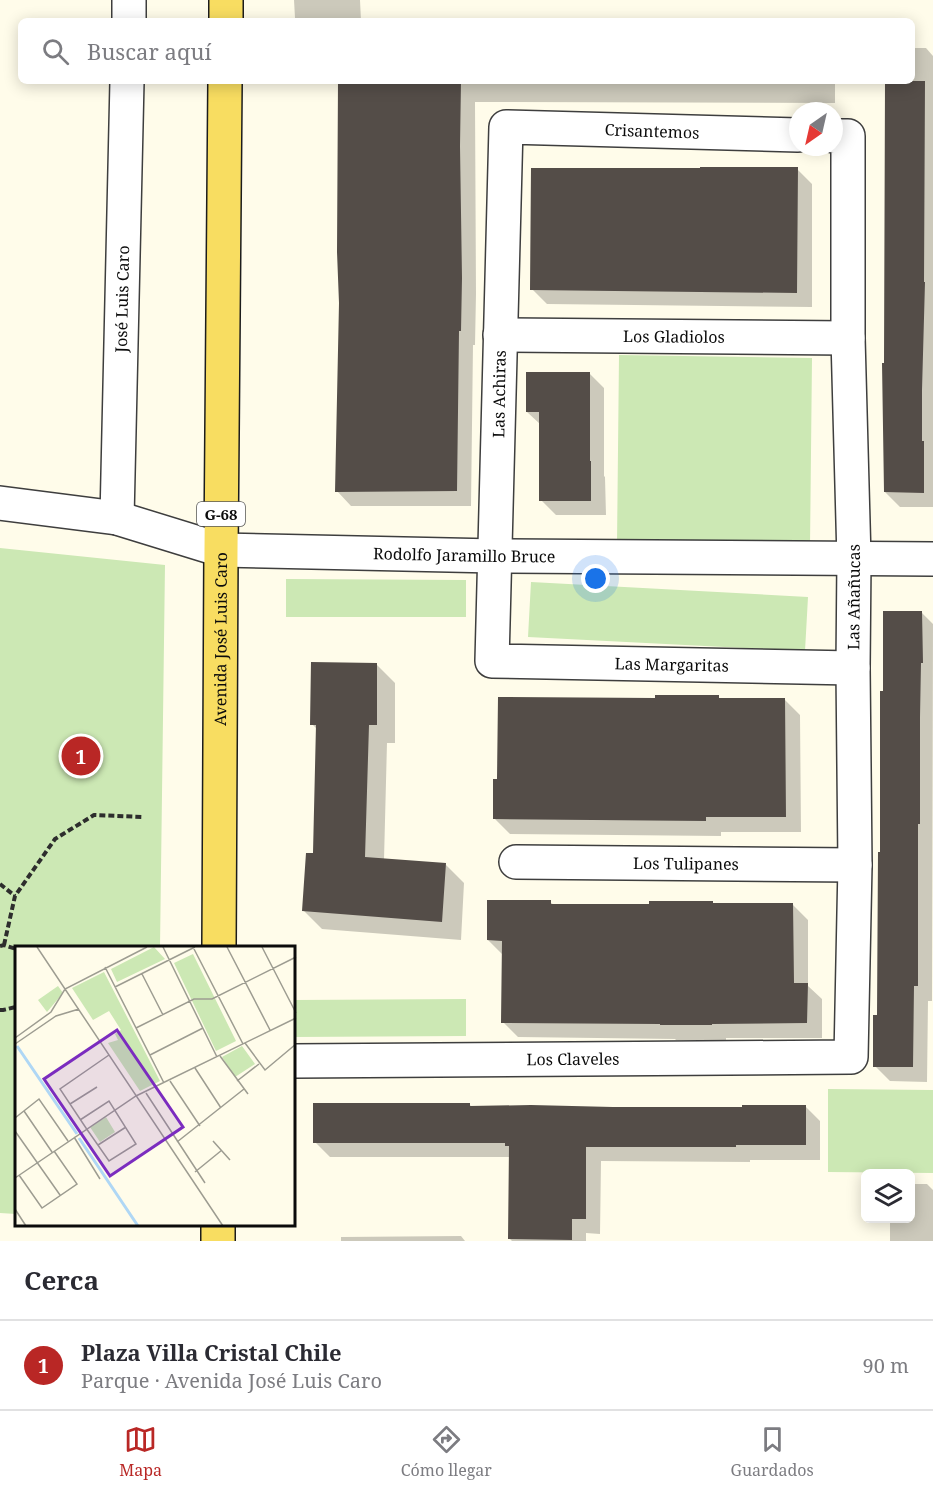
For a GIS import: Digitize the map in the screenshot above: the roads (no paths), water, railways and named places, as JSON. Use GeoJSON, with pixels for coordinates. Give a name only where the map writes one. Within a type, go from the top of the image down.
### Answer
{"type":"FeatureCollection","features":[{"type":"Feature","properties":{"kind":"main road"},"geometry":{"type":"LineString","coordinates":[[226,0],[226,18]]}},
{"type":"Feature","properties":{"kind":"main road","name":"Avenida José Luis Caro"},"geometry":{"type":"LineString","coordinates":[[219,946],[225,84]]}},
{"type":"Feature","properties":{"kind":"street"},"geometry":{"type":"LineString","coordinates":[[129,0],[129,18]]}},
{"type":"Feature","properties":{"kind":"street","name":"José Luis Caro"},"geometry":{"type":"LineString","coordinates":[[117,518],[127,84]]}},
{"type":"Feature","properties":{"kind":"street","name":"Crisantemos"},"geometry":{"type":"LineString","coordinates":[[506,127],[789,135]]}},
{"type":"Feature","properties":{"kind":"street","name":"Las Achiras"},"geometry":{"type":"LineString","coordinates":[[492,661],[506,127]]}},
{"type":"Feature","properties":{"kind":"street","name":"Las Añañucas"},"geometry":{"type":"LineString","coordinates":[[842,156],[854,559],[855,865],[851,1057]]}},
{"type":"Feature","properties":{"kind":"street","name":"Los Gladiolos"},"geometry":{"type":"LineString","coordinates":[[500,335],[848,338]]}},
{"type":"Feature","properties":{"kind":"street","name":"Rodolfo Jaramillo Bruce"},"geometry":{"type":"LineString","coordinates":[[0,503],[117,518],[221,550],[495,556],[933,559]]}},
{"type":"Feature","properties":{"kind":"street","name":"Las Margaritas"},"geometry":{"type":"LineString","coordinates":[[492,661],[854,668]]}},
{"type":"Feature","properties":{"kind":"street","name":"Los Tulipanes"},"geometry":{"type":"LineString","coordinates":[[516,862],[855,865]]}},
{"type":"Feature","properties":{"kind":"street","name":"Los Claveles"},"geometry":{"type":"LineString","coordinates":[[296,1062],[851,1057]]}},
{"type":"Feature","properties":{"kind":"place","name":"Plaza Villa Cristal Chile"},"geometry":{"type":"Point","coordinates":[81,756]}}]}
